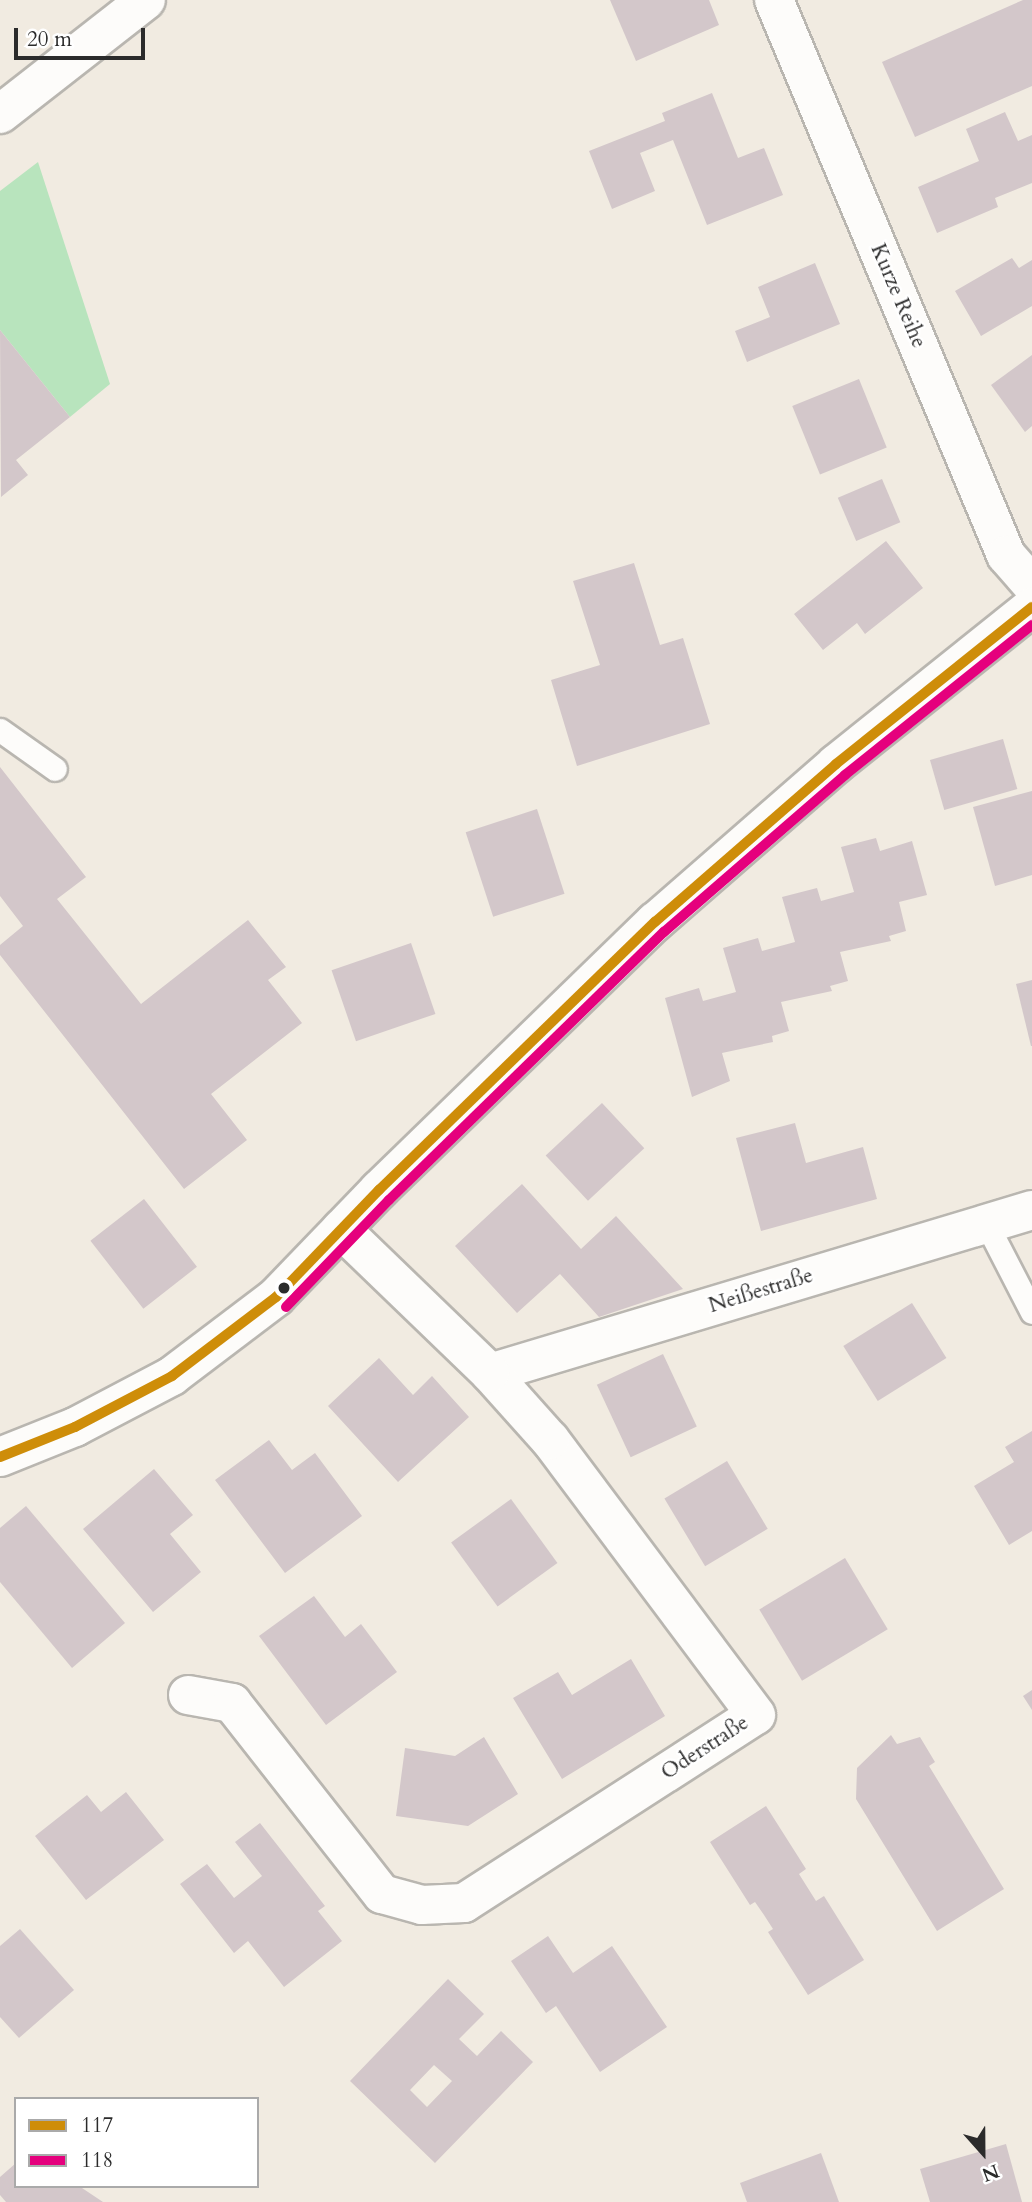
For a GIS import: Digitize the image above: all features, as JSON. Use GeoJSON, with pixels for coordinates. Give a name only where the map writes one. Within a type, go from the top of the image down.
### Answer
{"type":"FeatureCollection","features":[{"type":"Feature","properties":{"kind":"street"},"geometry":{"type":"LineString","coordinates":[[0,114],[146,0]]}},
{"type":"Feature","properties":{"kind":"street","name":"Kurze Reihe"},"geometry":{"type":"LineString","coordinates":[[774,0],[1006,555],[1032,585]]}},
{"type":"Feature","properties":{"kind":"street"},"geometry":{"type":"LineString","coordinates":[[0,1457],[75,1427],[172,1376],[276,1297],[341,1229],[655,922],[836,764],[1032,607]]}},
{"type":"Feature","properties":{"kind":"street","name":"Neißestraße"},"geometry":{"type":"LineString","coordinates":[[490,1373],[1032,1210]]}},
{"type":"Feature","properties":{"kind":"street","name":"Oderstraße"},"geometry":{"type":"LineString","coordinates":[[188,1695],[233,1703],[382,1894],[422,1906],[464,1903],[756,1715],[550,1440],[490,1373],[341,1229]]}},
{"type":"Feature","properties":{"kind":"lane"},"geometry":{"type":"LineString","coordinates":[[0,730],[55,769]]}},
{"type":"Feature","properties":{"kind":"lane"},"geometry":{"type":"LineString","coordinates":[[986,1223],[1032,1312]]}},
{"type":"Feature","properties":{"kind":"green space"},"geometry":{"type":"Polygon","coordinates":[[[38,162],[110,384],[70,417],[0,330],[0,191],[38,162]]]}},
{"type":"Feature","properties":{"kind":"building"},"geometry":{"type":"Polygon","coordinates":[[[610,0],[709,0],[719,25],[636,61],[610,0]]]}},
{"type":"Feature","properties":{"kind":"building"},"geometry":{"type":"Polygon","coordinates":[[[1023,0],[1032,0],[1032,86],[915,137],[882,62],[1023,0]]]}},
{"type":"Feature","properties":{"kind":"building"},"geometry":{"type":"Polygon","coordinates":[[[712,93],[738,158],[764,148],[783,195],[707,225],[673,140],[640,153],[655,191],[612,209],[589,151],[665,121],[662,113],[712,93]]]}},
{"type":"Feature","properties":{"kind":"building"},"geometry":{"type":"Polygon","coordinates":[[[1005,112],[1018,141],[1032,135],[1032,183],[995,198],[998,207],[937,233],[918,187],[979,161],[966,129],[1005,112]]]}},
{"type":"Feature","properties":{"kind":"building"},"geometry":{"type":"Polygon","coordinates":[[[1012,258],[1019,268],[1032,260],[1032,306],[981,336],[955,291],[1012,258]]]}},
{"type":"Feature","properties":{"kind":"building"},"geometry":{"type":"Polygon","coordinates":[[[815,263],[840,324],[747,362],[735,331],[770,317],[758,287],[815,263]]]}},
{"type":"Feature","properties":{"kind":"building"},"geometry":{"type":"Polygon","coordinates":[[[0,330],[70,417],[16,460],[28,475],[1,497],[0,330]]]}},
{"type":"Feature","properties":{"kind":"building"},"geometry":{"type":"Polygon","coordinates":[[[1032,355],[1032,426],[1025,432],[991,385],[1032,355]]]}},
{"type":"Feature","properties":{"kind":"building"},"geometry":{"type":"Polygon","coordinates":[[[859,379],[887,448],[820,475],[792,406],[859,379]]]}},
{"type":"Feature","properties":{"kind":"building"},"geometry":{"type":"Polygon","coordinates":[[[882,479],[900,522],[856,541],[838,498],[882,479]]]}},
{"type":"Feature","properties":{"kind":"building"},"geometry":{"type":"Polygon","coordinates":[[[886,541],[923,588],[865,634],[857,623],[823,650],[794,614],[886,541]]]}},
{"type":"Feature","properties":{"kind":"building"},"geometry":{"type":"Polygon","coordinates":[[[634,563],[660,645],[683,638],[710,724],[577,766],[551,680],[600,665],[573,581],[634,563]]]}},
{"type":"Feature","properties":{"kind":"building"},"geometry":{"type":"Polygon","coordinates":[[[1003,739],[1017,789],[944,810],[930,760],[1003,739]]]}},
{"type":"Feature","properties":{"kind":"building"},"geometry":{"type":"Polygon","coordinates":[[[0,767],[86,877],[57,899],[141,1004],[248,920],[286,967],[268,980],[302,1023],[211,1094],[247,1140],[184,1189],[0,955],[0,945],[23,926],[0,896],[0,767]]]}},
{"type":"Feature","properties":{"kind":"building"},"geometry":{"type":"Polygon","coordinates":[[[1032,791],[1032,875],[995,886],[973,807],[1032,791]]]}},
{"type":"Feature","properties":{"kind":"building"},"geometry":{"type":"Polygon","coordinates":[[[537,809],[565,894],[493,917],[466,832],[537,809]]]}},
{"type":"Feature","properties":{"kind":"building"},"geometry":{"type":"Polygon","coordinates":[[[876,838],[880,851],[912,841],[927,895],[899,902],[906,931],[889,936],[891,941],[840,952],[848,981],[830,986],[832,991],[781,1002],[789,1031],[772,1036],[773,1042],[722,1053],[730,1081],[692,1097],[665,998],[699,988],[703,1001],[736,992],[723,948],[758,938],[762,951],[795,942],[782,897],[817,888],[821,901],[854,892],[841,847],[876,838]]]}},
{"type":"Feature","properties":{"kind":"building"},"geometry":{"type":"Polygon","coordinates":[[[411,943],[435,1014],[356,1041],[332,970],[411,943]]]}},
{"type":"Feature","properties":{"kind":"building"},"geometry":{"type":"Polygon","coordinates":[[[1032,980],[1032,1046],[1031,1046],[1016,984],[1032,980]]]}},
{"type":"Feature","properties":{"kind":"building"},"geometry":{"type":"Polygon","coordinates":[[[602,1103],[644,1148],[588,1201],[546,1156],[602,1103]]]}},
{"type":"Feature","properties":{"kind":"building"},"geometry":{"type":"Polygon","coordinates":[[[795,1123],[806,1163],[863,1147],[877,1199],[761,1231],[736,1138],[795,1123]]]}},
{"type":"Feature","properties":{"kind":"building"},"geometry":{"type":"Polygon","coordinates":[[[522,1184],[581,1249],[616,1216],[683,1289],[599,1317],[560,1274],[517,1313],[455,1246],[522,1184]]]}},
{"type":"Feature","properties":{"kind":"building"},"geometry":{"type":"Polygon","coordinates":[[[144,1199],[197,1267],[143,1309],[90,1241],[144,1199]]]}},
{"type":"Feature","properties":{"kind":"building"},"geometry":{"type":"Polygon","coordinates":[[[912,1303],[946,1358],[878,1401],[843,1346],[912,1303]]]}},
{"type":"Feature","properties":{"kind":"building"},"geometry":{"type":"Polygon","coordinates":[[[663,1354],[697,1427],[631,1457],[597,1385],[663,1354]]]}},
{"type":"Feature","properties":{"kind":"building"},"geometry":{"type":"Polygon","coordinates":[[[379,1358],[413,1395],[432,1376],[469,1417],[398,1482],[328,1406],[379,1358]]]}},
{"type":"Feature","properties":{"kind":"building"},"geometry":{"type":"Polygon","coordinates":[[[1032,1431],[1032,1531],[1009,1545],[974,1486],[1014,1462],[1005,1447],[1032,1431]]]}},
{"type":"Feature","properties":{"kind":"building"},"geometry":{"type":"Polygon","coordinates":[[[269,1440],[292,1470],[315,1453],[362,1516],[285,1573],[215,1480],[269,1440]]]}},
{"type":"Feature","properties":{"kind":"building"},"geometry":{"type":"Polygon","coordinates":[[[727,1461],[768,1529],[705,1566],[664,1499],[727,1461]]]}},
{"type":"Feature","properties":{"kind":"building"},"geometry":{"type":"Polygon","coordinates":[[[154,1469],[193,1515],[170,1534],[201,1572],[153,1612],[83,1529],[154,1469]]]}},
{"type":"Feature","properties":{"kind":"building"},"geometry":{"type":"Polygon","coordinates":[[[511,1499],[557,1563],[498,1606],[451,1542],[511,1499]]]}},
{"type":"Feature","properties":{"kind":"building"},"geometry":{"type":"Polygon","coordinates":[[[26,1506],[125,1623],[72,1668],[0,1582],[0,1528],[26,1506]]]}},
{"type":"Feature","properties":{"kind":"building"},"geometry":{"type":"Polygon","coordinates":[[[845,1558],[888,1629],[802,1681],[759,1610],[845,1558]]]}},
{"type":"Feature","properties":{"kind":"building"},"geometry":{"type":"Polygon","coordinates":[[[314,1596],[345,1637],[361,1624],[397,1672],[326,1725],[259,1636],[314,1596]]]}},
{"type":"Feature","properties":{"kind":"building"},"geometry":{"type":"Polygon","coordinates":[[[631,1659],[665,1716],[562,1779],[513,1698],[558,1672],[572,1695],[631,1659]]]}},
{"type":"Feature","properties":{"kind":"building"},"geometry":{"type":"Polygon","coordinates":[[[1032,1690],[1032,1710],[1023,1696],[1032,1690]]]}},
{"type":"Feature","properties":{"kind":"building"},"geometry":{"type":"Polygon","coordinates":[[[891,1735],[897,1744],[920,1737],[935,1762],[929,1766],[1004,1889],[937,1931],[856,1799],[857,1768],[891,1735]]]}},
{"type":"Feature","properties":{"kind":"building"},"geometry":{"type":"Polygon","coordinates":[[[484,1737],[518,1794],[468,1826],[396,1816],[405,1748],[455,1756],[484,1737]]]}},
{"type":"Feature","properties":{"kind":"building"},"geometry":{"type":"Polygon","coordinates":[[[126,1792],[164,1840],[86,1900],[35,1836],[87,1795],[101,1812],[126,1792]]]}},
{"type":"Feature","properties":{"kind":"building"},"geometry":{"type":"Polygon","coordinates":[[[766,1806],[806,1869],[799,1874],[816,1901],[824,1896],[864,1960],[808,1995],[768,1932],[773,1929],[755,1902],[750,1905],[710,1842],[766,1806]]]}},
{"type":"Feature","properties":{"kind":"building"},"geometry":{"type":"Polygon","coordinates":[[[260,1823],[325,1906],[318,1911],[342,1941],[284,1987],[248,1941],[234,1953],[180,1884],[207,1864],[234,1898],[262,1876],[235,1842],[260,1823]]]}},
{"type":"Feature","properties":{"kind":"building"},"geometry":{"type":"Polygon","coordinates":[[[20,1929],[74,1990],[19,2038],[0,2017],[0,1946],[20,1929]]]}},
{"type":"Feature","properties":{"kind":"building"},"geometry":{"type":"Polygon","coordinates":[[[548,1936],[573,1973],[612,1946],[667,2027],[600,2072],[556,2006],[546,2013],[511,1961],[548,1936]]]}},
{"type":"Feature","properties":{"kind":"building"},"geometry":{"type":"Polygon","coordinates":[[[448,1979],[484,2014],[459,2039],[477,2056],[501,2031],[533,2062],[435,2163],[350,2081],[448,1979]],[[434,2065],[410,2090],[427,2107],[452,2081],[434,2065]]]}},
{"type":"Feature","properties":{"kind":"building"},"geometry":{"type":"Polygon","coordinates":[[[1006,2144],[1022,2202],[930,2202],[920,2169],[1006,2144]]]}},
{"type":"Feature","properties":{"kind":"building"},"geometry":{"type":"Polygon","coordinates":[[[821,2153],[839,2202],[747,2202],[740,2183],[821,2153]]]}},
{"type":"Feature","properties":{"kind":"building"},"geometry":{"type":"Polygon","coordinates":[[[14,2165],[14,2188],[82,2188],[103,2202],[6,2202],[0,2195],[0,2177],[14,2165]]]}},
{"type":"Feature","properties":{"kind":"transit line","name":"117"},"geometry":{"type":"LineString","coordinates":[[0,1457],[75,1427],[172,1376],[276,1297],[379,1190],[655,922],[836,764],[1032,607]]}},
{"type":"Feature","properties":{"kind":"transit line","name":"118"},"geometry":{"type":"LineString","coordinates":[[286,1307],[389,1200],[664,932],[845,775],[1032,625]]}}]}
